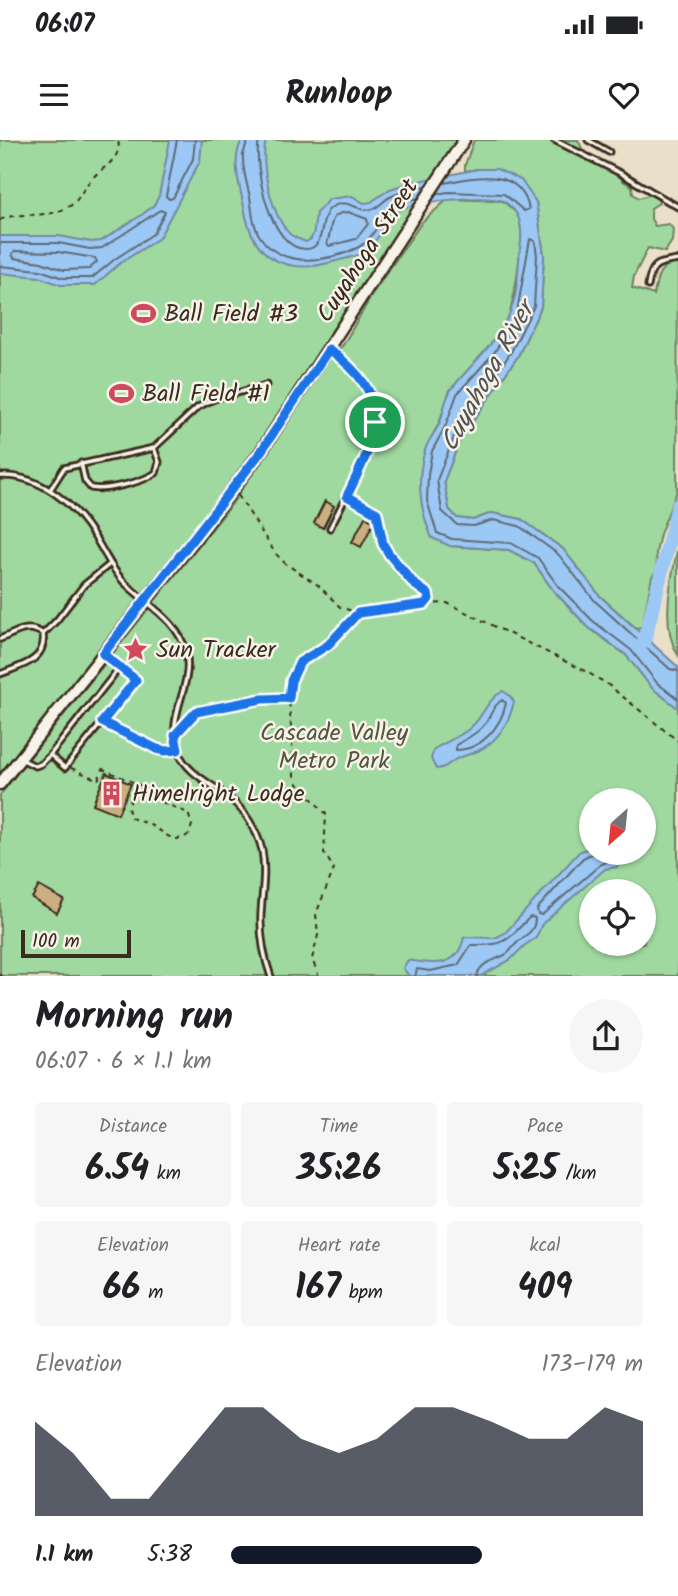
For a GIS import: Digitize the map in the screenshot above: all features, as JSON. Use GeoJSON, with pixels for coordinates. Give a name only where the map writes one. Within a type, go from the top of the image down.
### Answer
{"type":"FeatureCollection","features":[{"type":"Feature","properties":{"kind":"street","name":"Cuyahoga Street"},"geometry":{"type":"LineString","coordinates":[[0,784],[233,489],[329,349],[464,140]]}},
{"type":"Feature","properties":{"kind":"lane"},"geometry":{"type":"LineString","coordinates":[[554,140],[620,173],[678,207]]}},
{"type":"Feature","properties":{"kind":"lane"},"geometry":{"type":"LineString","coordinates":[[589,140],[609,152]]}},
{"type":"Feature","properties":{"kind":"lane"},"geometry":{"type":"LineString","coordinates":[[648,286],[656,264],[678,260]]}},
{"type":"Feature","properties":{"kind":"lane"},"geometry":{"type":"LineString","coordinates":[[329,349],[362,379],[375,415],[371,445],[330,528]]}},
{"type":"Feature","properties":{"kind":"lane"},"geometry":{"type":"LineString","coordinates":[[50,490],[64,468],[154,447],[198,407],[214,399],[266,385]]}},
{"type":"Feature","properties":{"kind":"lane"},"geometry":{"type":"LineString","coordinates":[[81,463],[85,481],[91,488],[110,487],[156,473],[159,462],[154,447]]}},
{"type":"Feature","properties":{"kind":"lane"},"geometry":{"type":"LineString","coordinates":[[0,476],[29,480],[50,490],[78,514],[123,580],[175,628],[186,651],[187,677],[176,713],[175,735],[178,750],[191,770],[237,804],[256,832],[264,865],[262,939],[271,976]]}},
{"type":"Feature","properties":{"kind":"lane"},"geometry":{"type":"LineString","coordinates":[[0,674],[40,655],[43,634],[84,586],[110,564]]}},
{"type":"Feature","properties":{"kind":"lane"},"geometry":{"type":"LineString","coordinates":[[0,639],[25,628],[43,634]]}},
{"type":"Feature","properties":{"kind":"lane"},"geometry":{"type":"LineString","coordinates":[[50,755],[65,768],[136,680],[103,654]]}},
{"type":"Feature","properties":{"kind":"lane"},"geometry":{"type":"LineString","coordinates":[[21,758],[35,766],[41,764],[120,667]]}},
{"type":"Feature","properties":{"kind":"lane"},"geometry":{"type":"LineString","coordinates":[[102,722],[157,749],[178,750]]}},
{"type":"Feature","properties":{"kind":"path"},"geometry":{"type":"LineString","coordinates":[[0,220],[30,213],[46,215],[78,201],[90,180],[112,162],[118,153],[118,140]]}},
{"type":"Feature","properties":{"kind":"path"},"geometry":{"type":"LineString","coordinates":[[233,489],[248,508],[275,553],[286,564],[318,584],[334,603],[358,613],[447,603],[607,684],[678,741]]}},
{"type":"Feature","properties":{"kind":"path"},"geometry":{"type":"LineString","coordinates":[[347,496],[377,513],[383,544],[414,584],[428,594],[429,599],[425,604]]}},
{"type":"Feature","properties":{"kind":"path"},"geometry":{"type":"LineString","coordinates":[[319,976],[312,959],[318,935],[316,914],[334,869],[323,846],[326,814],[294,775],[289,699],[291,681],[300,662],[328,645],[358,613]]}},
{"type":"Feature","properties":{"kind":"path"},"geometry":{"type":"LineString","coordinates":[[175,735],[196,712],[262,699],[289,699]]}},
{"type":"Feature","properties":{"kind":"path"},"geometry":{"type":"LineString","coordinates":[[67,766],[98,780]]}},
{"type":"Feature","properties":{"kind":"path"},"geometry":{"type":"LineString","coordinates":[[95,787],[103,769],[138,784],[164,803],[188,813],[192,825],[189,834],[179,839],[170,838],[152,826],[130,817],[128,807],[138,784]]}},
{"type":"Feature","properties":{"kind":"green space"},"geometry":{"type":"Polygon","coordinates":[[[0,140],[464,140],[260,453],[0,780],[0,140]]]}},
{"type":"Feature","properties":{"kind":"green space"},"geometry":{"type":"Polygon","coordinates":[[[474,140],[578,140],[586,157],[620,176],[632,186],[633,194],[639,198],[656,193],[659,203],[651,208],[651,219],[655,226],[669,224],[673,229],[672,241],[665,252],[648,248],[634,276],[632,288],[654,295],[662,269],[678,262],[677,491],[660,534],[656,553],[657,569],[652,577],[642,627],[636,628],[600,596],[563,549],[521,519],[492,513],[473,520],[457,518],[449,509],[444,481],[460,440],[518,356],[541,307],[544,255],[536,202],[478,169],[465,171],[474,140]]]}},
{"type":"Feature","properties":{"kind":"green space","name":"Cascade Valley Metro Park"},"geometry":{"type":"Polygon","coordinates":[[[448,199],[503,201],[519,215],[522,237],[510,314],[489,348],[450,390],[439,423],[426,448],[450,546],[509,550],[534,563],[553,590],[588,627],[626,655],[652,688],[678,708],[678,976],[0,976],[0,795],[232,504],[328,359],[343,345],[375,290],[422,222],[448,199]]]}},
{"type":"Feature","properties":{"kind":"green space"},"geometry":{"type":"Polygon","coordinates":[[[678,547],[678,655],[669,630],[668,616],[670,587],[678,547]]]}},
{"type":"Feature","properties":{"kind":"water"},"geometry":{"type":"Polygon","coordinates":[[[170,140],[202,140],[200,161],[159,238],[119,264],[95,285],[61,285],[39,277],[0,273],[0,236],[59,236],[91,242],[101,241],[143,214],[154,205],[159,196],[170,140]]]}},
{"type":"Feature","properties":{"kind":"water","name":"Cuyahoga River"},"geometry":{"type":"Polygon","coordinates":[[[242,140],[266,140],[264,162],[276,212],[289,233],[306,242],[311,239],[314,231],[316,213],[330,199],[352,196],[364,203],[371,202],[390,189],[409,183],[478,169],[497,169],[521,180],[536,202],[544,255],[541,307],[518,356],[460,440],[444,481],[449,509],[457,518],[473,520],[492,513],[521,519],[563,549],[600,596],[678,667],[678,708],[652,688],[626,655],[588,627],[553,590],[534,563],[509,550],[450,546],[432,538],[428,527],[420,484],[425,450],[440,422],[450,391],[496,337],[514,301],[521,228],[513,209],[505,202],[484,199],[452,200],[408,207],[395,214],[371,246],[359,255],[319,265],[290,265],[266,254],[250,229],[237,166],[242,140]]]}},
{"type":"Feature","properties":{"kind":"water"},"geometry":{"type":"Polygon","coordinates":[[[503,691],[514,702],[506,724],[497,737],[478,751],[436,769],[431,759],[434,749],[469,729],[492,699],[503,691]]]}},
{"type":"Feature","properties":{"kind":"water"},"geometry":{"type":"Polygon","coordinates":[[[579,852],[579,865],[619,865],[605,869],[594,879],[579,879],[579,892],[542,924],[536,938],[510,960],[481,976],[409,976],[403,968],[408,960],[436,963],[450,959],[461,947],[464,937],[495,938],[505,933],[579,852]]]}},
{"type":"Feature","properties":{"kind":"building"},"geometry":{"type":"Polygon","coordinates":[[[325,501],[334,506],[323,528],[314,523],[325,501]]]}},
{"type":"Feature","properties":{"kind":"building"},"geometry":{"type":"Polygon","coordinates":[[[365,517],[374,522],[361,547],[352,542],[365,517]]]}},
{"type":"Feature","properties":{"kind":"building","name":"Himelright Lodge"},"geometry":{"type":"Polygon","coordinates":[[[106,773],[131,784],[118,814],[93,804],[106,773]]]}},
{"type":"Feature","properties":{"kind":"building"},"geometry":{"type":"Polygon","coordinates":[[[39,886],[64,900],[57,913],[32,898],[39,886]]]}},
{"type":"Feature","properties":{"kind":"waterway"},"geometry":{"type":"LineString","coordinates":[[644,642],[678,505]]}},
{"type":"Feature","properties":{"kind":"place","name":"Ball Field #3"},"geometry":{"type":"Point","coordinates":[144,314]}},
{"type":"Feature","properties":{"kind":"place","name":"Ball Field #1"},"geometry":{"type":"Point","coordinates":[122,394]}},
{"type":"Feature","properties":{"kind":"place","name":"Sun Tracker"},"geometry":{"type":"Point","coordinates":[136,650]}},
{"type":"Feature","properties":{"kind":"place","name":"Himelright Lodge"},"geometry":{"type":"Point","coordinates":[112,794]}},
{"type":"Feature","properties":{"kind":"route"},"geometry":{"type":"LineString","coordinates":[[329,349],[362,379],[370,396],[375,422],[371,445],[347,496],[377,513],[383,544],[414,584],[428,594],[429,599],[425,604],[358,613],[328,645],[300,662],[291,681],[289,698],[262,699],[196,712],[175,735],[178,750],[166,751],[148,746],[102,722],[136,680],[103,654],[260,453],[329,349]]}}]}
